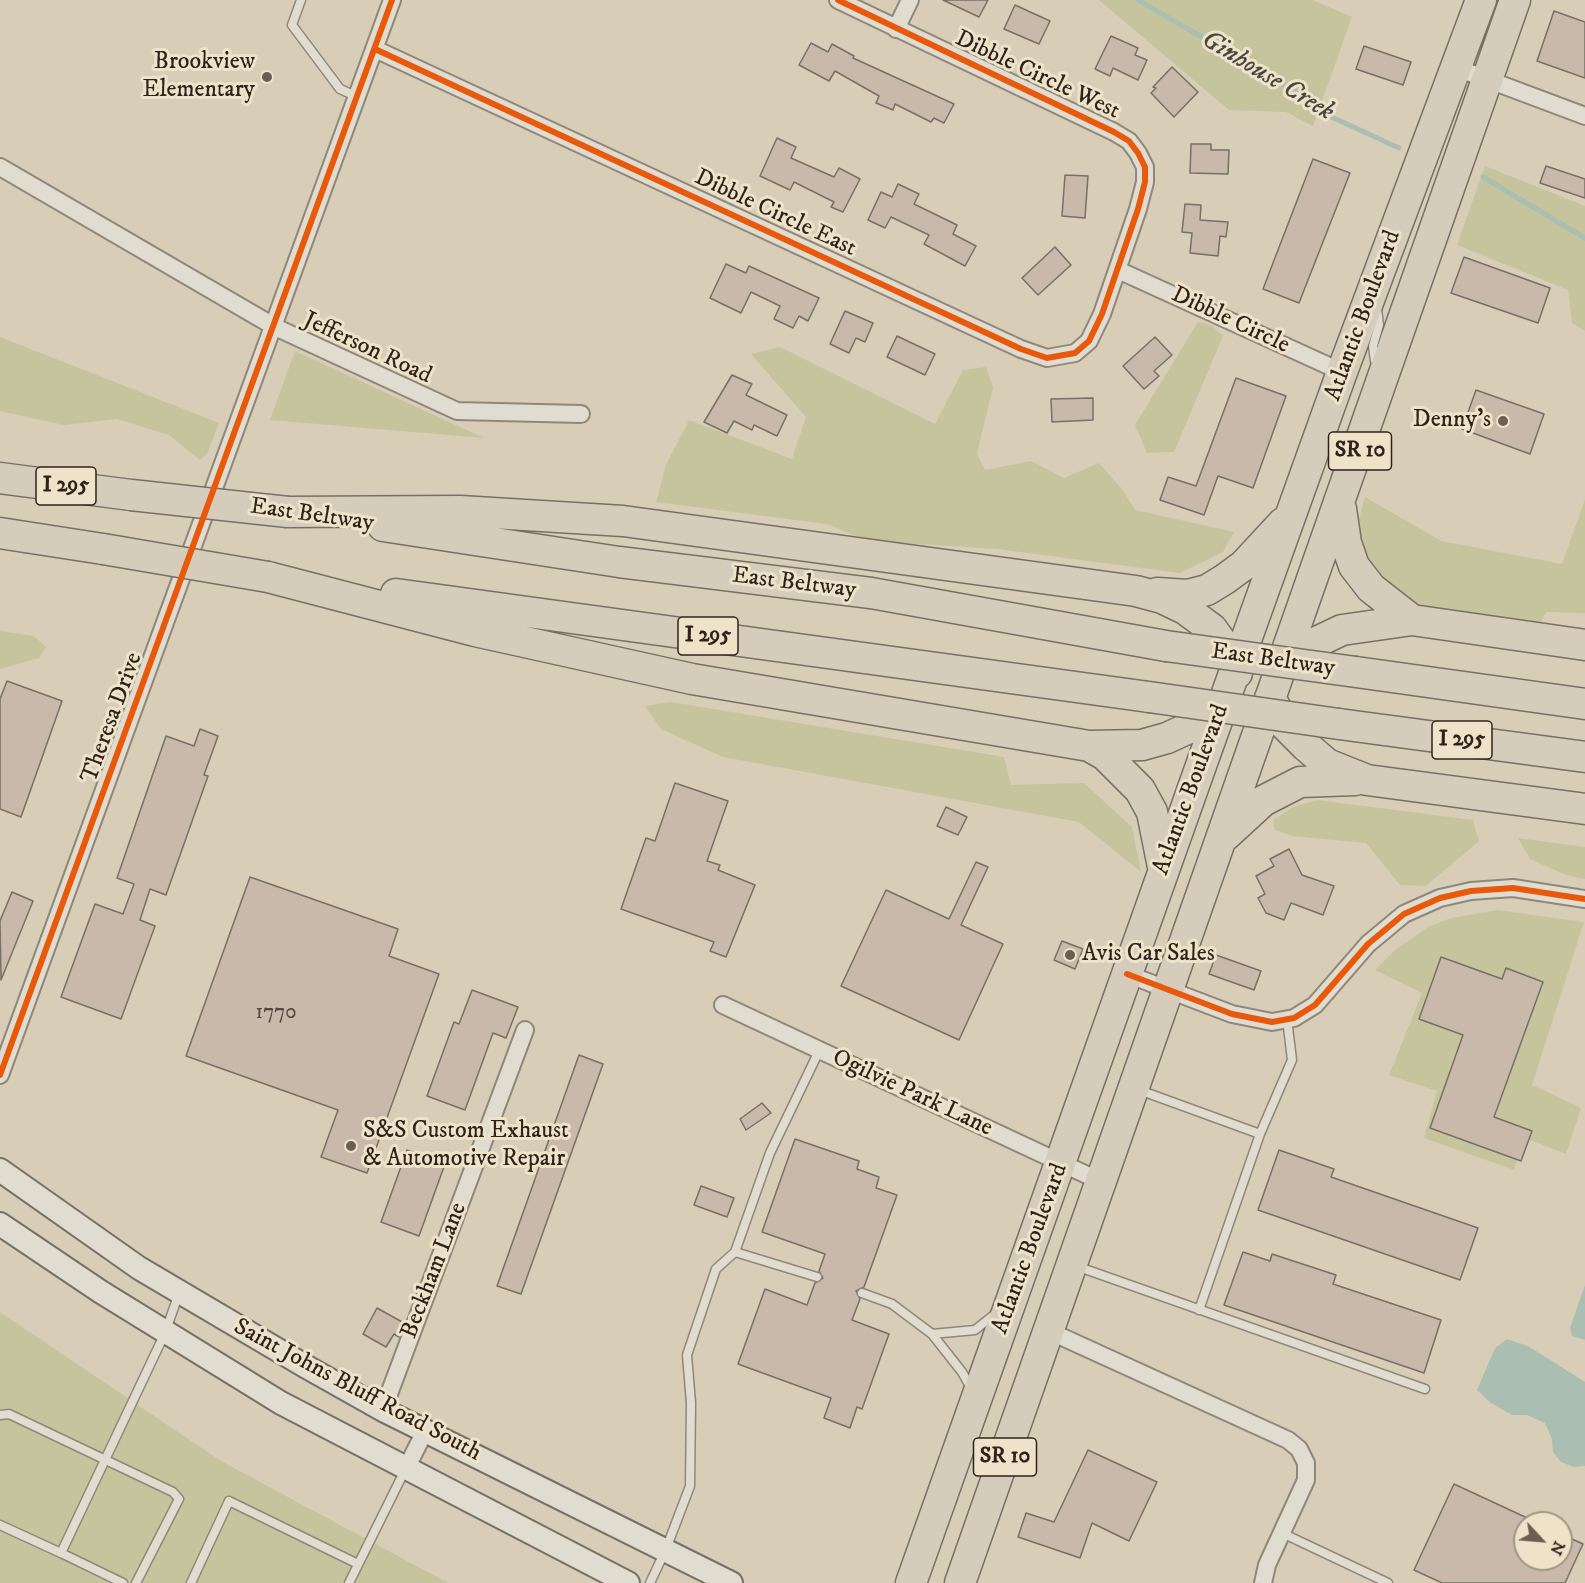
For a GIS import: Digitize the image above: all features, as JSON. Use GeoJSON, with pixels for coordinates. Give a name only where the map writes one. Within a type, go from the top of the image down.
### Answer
{"type":"FeatureCollection","features":[{"type":"Feature","properties":{"kind":"highway","name":"Atlantic Boulevard"},"geometry":{"type":"LineString","coordinates":[[960,1583],[1102,1182],[1166,989],[1245,772],[1252,735],[1253,684],[1260,604],[1342,372],[1481,0]]}},
{"type":"Feature","properties":{"kind":"highway","name":"Atlantic Boulevard"},"geometry":{"type":"LineString","coordinates":[[911,1583],[1062,1164],[1203,760],[1253,684],[1311,588],[1515,0]]}},
{"type":"Feature","properties":{"kind":"highway","name":"East Beltway"},"geometry":{"type":"LineString","coordinates":[[0,478],[288,512],[619,562],[871,593],[1166,646],[1585,704]]}},
{"type":"Feature","properties":{"kind":"highway"},"geometry":{"type":"LineString","coordinates":[[1340,505],[1346,543],[1354,566],[1371,588],[1392,607],[1412,620]]}},
{"type":"Feature","properties":{"kind":"highway"},"geometry":{"type":"LineString","coordinates":[[288,512],[460,511],[623,521],[1136,591],[1188,595],[1207,590],[1244,565],[1292,515]]}},
{"type":"Feature","properties":{"kind":"highway","name":"I 295"},"geometry":{"type":"LineString","coordinates":[[0,533],[268,577],[1585,757]]}},
{"type":"Feature","properties":{"kind":"highway"},"geometry":{"type":"LineString","coordinates":[[268,577],[475,631],[692,679],[1089,746],[1122,747],[1150,743],[1191,727],[1304,648],[1342,630],[1412,620],[1585,645]]}},
{"type":"Feature","properties":{"kind":"highway"},"geometry":{"type":"LineString","coordinates":[[1136,591],[1162,598],[1185,609],[1212,630],[1286,726],[1327,764],[1367,780]]}},
{"type":"Feature","properties":{"kind":"highway"},"geometry":{"type":"LineString","coordinates":[[1089,746],[1105,755],[1140,790],[1152,812],[1164,870]]}},
{"type":"Feature","properties":{"kind":"highway"},"geometry":{"type":"LineString","coordinates":[[1219,841],[1263,801],[1300,782],[1328,779],[1367,780],[1585,809]]}},
{"type":"Feature","properties":{"kind":"main road","name":"Saint Johns Bluff Road South"},"geometry":{"type":"LineString","coordinates":[[0,1170],[139,1268],[383,1410],[731,1583]]}},
{"type":"Feature","properties":{"kind":"main road","name":"Saint Johns Bluff Road South"},"geometry":{"type":"LineString","coordinates":[[0,1224],[165,1333],[281,1403],[628,1583]]}},
{"type":"Feature","properties":{"kind":"street","name":"Theresa Drive"},"geometry":{"type":"LineString","coordinates":[[0,1075],[275,327],[392,0]]}},
{"type":"Feature","properties":{"kind":"street","name":"Dibble Circle West"},"geometry":{"type":"LineString","coordinates":[[838,0],[1129,141],[1144,166],[1145,182],[1118,270]]}},
{"type":"Feature","properties":{"kind":"street"},"geometry":{"type":"LineString","coordinates":[[896,29],[910,0]]}},
{"type":"Feature","properties":{"kind":"street","name":"Dibble Circle East"},"geometry":{"type":"LineString","coordinates":[[375,49],[969,326],[1047,358],[1075,353],[1089,341],[1118,270]]}},
{"type":"Feature","properties":{"kind":"street"},"geometry":{"type":"LineString","coordinates":[[1457,68],[1585,116]]}},
{"type":"Feature","properties":{"kind":"street","name":"Jefferson Road"},"geometry":{"type":"LineString","coordinates":[[0,166],[275,327],[457,411],[581,414]]}},
{"type":"Feature","properties":{"kind":"street","name":"Dibble Circle"},"geometry":{"type":"LineString","coordinates":[[1118,270],[1342,372]]}},
{"type":"Feature","properties":{"kind":"street"},"geometry":{"type":"LineString","coordinates":[[1127,974],[1252,1020],[1272,1022],[1287,1019],[1316,1005],[1368,944],[1404,914],[1440,898],[1471,891],[1513,888],[1585,899]]}},
{"type":"Feature","properties":{"kind":"street","name":"Ogilvie Park Lane"},"geometry":{"type":"LineString","coordinates":[[723,1005],[1102,1182]]}},
{"type":"Feature","properties":{"kind":"street","name":"Beckham Lane"},"geometry":{"type":"LineString","coordinates":[[383,1410],[525,1030]]}},
{"type":"Feature","properties":{"kind":"street"},"geometry":{"type":"LineString","coordinates":[[1049,1331],[1288,1440],[1299,1449],[1306,1463],[1306,1480],[1263,1583]]}},
{"type":"Feature","properties":{"kind":"street"},"geometry":{"type":"LineString","coordinates":[[406,1469],[425,1431]]}},
{"type":"Feature","properties":{"kind":"lane"},"geometry":{"type":"LineString","coordinates":[[301,0],[292,25],[340,89],[358,97]]}},
{"type":"Feature","properties":{"kind":"lane"},"geometry":{"type":"LineString","coordinates":[[1374,288],[1379,325],[1373,346],[1375,360],[1389,366]]}},
{"type":"Feature","properties":{"kind":"lane"},"geometry":{"type":"LineString","coordinates":[[1199,1310],[1260,1134],[1292,1060],[1287,1019]]}},
{"type":"Feature","properties":{"kind":"lane"},"geometry":{"type":"LineString","coordinates":[[650,1583],[666,1549],[690,1486],[691,1403],[687,1355],[716,1269],[735,1252],[770,1153],[819,1051]]}},
{"type":"Feature","properties":{"kind":"lane"},"geometry":{"type":"LineString","coordinates":[[1133,1088],[1260,1134]]}},
{"type":"Feature","properties":{"kind":"lane"},"geometry":{"type":"LineString","coordinates":[[735,1252],[817,1277]]}},
{"type":"Feature","properties":{"kind":"lane"},"geometry":{"type":"LineString","coordinates":[[1073,1265],[1425,1389]]}},
{"type":"Feature","properties":{"kind":"lane"},"geometry":{"type":"LineString","coordinates":[[61,1553],[107,1460],[165,1333],[179,1292]]}},
{"type":"Feature","properties":{"kind":"lane"},"geometry":{"type":"LineString","coordinates":[[862,1293],[892,1304],[932,1334],[962,1372],[977,1399]]}},
{"type":"Feature","properties":{"kind":"lane"},"geometry":{"type":"LineString","coordinates":[[932,1334],[975,1330],[1013,1301]]}},
{"type":"Feature","properties":{"kind":"lane"},"geometry":{"type":"LineString","coordinates":[[0,1415],[9,1414],[173,1492],[179,1499],[136,1583]]}},
{"type":"Feature","properties":{"kind":"lane"},"geometry":{"type":"LineString","coordinates":[[349,1583],[406,1469]]}},
{"type":"Feature","properties":{"kind":"lane"},"geometry":{"type":"LineString","coordinates":[[191,1583],[229,1501],[358,1564]]}},
{"type":"Feature","properties":{"kind":"lane"},"geometry":{"type":"LineString","coordinates":[[0,1525],[123,1583]]}},
{"type":"Feature","properties":{"kind":"lane"},"geometry":{"type":"LineString","coordinates":[[1282,1533],[1388,1583]]}},
{"type":"Feature","properties":{"kind":"shaded area"},"geometry":{"type":"Polygon","coordinates":[[[1099,0],[1313,0],[1352,17],[1313,126],[1286,112],[1229,110],[1099,0]]]}},
{"type":"Feature","properties":{"kind":"shaded area"},"geometry":{"type":"Polygon","coordinates":[[[1485,166],[1585,206],[1585,331],[1572,323],[1568,290],[1457,245],[1485,166]]]}},
{"type":"Feature","properties":{"kind":"shaded area"},"geometry":{"type":"Polygon","coordinates":[[[1198,322],[1211,325],[1223,336],[1174,452],[1147,453],[1135,425],[1198,322]]]}},
{"type":"Feature","properties":{"kind":"shaded area"},"geometry":{"type":"Polygon","coordinates":[[[0,337],[219,423],[207,454],[200,460],[169,435],[117,419],[64,425],[0,411],[0,337]]]}},
{"type":"Feature","properties":{"kind":"shaded area"},"geometry":{"type":"Polygon","coordinates":[[[780,347],[935,424],[963,370],[986,367],[993,387],[977,454],[985,470],[1031,461],[1064,478],[1099,463],[1122,489],[1135,510],[1234,532],[1223,552],[1180,573],[997,549],[869,541],[826,524],[656,502],[666,465],[689,420],[792,459],[806,417],[751,354],[780,347]]]}},
{"type":"Feature","properties":{"kind":"shaded area"},"geometry":{"type":"Polygon","coordinates":[[[295,351],[484,438],[270,420],[295,351]]]}},
{"type":"Feature","properties":{"kind":"shaded area"},"geometry":{"type":"Polygon","coordinates":[[[1365,497],[1441,541],[1562,564],[1585,499],[1585,613],[1546,612],[1541,622],[1444,609],[1427,611],[1410,605],[1370,573],[1359,519],[1365,497]]]}},
{"type":"Feature","properties":{"kind":"shaded area"},"geometry":{"type":"Polygon","coordinates":[[[0,631],[34,636],[46,647],[39,658],[0,669],[0,631]]]}},
{"type":"Feature","properties":{"kind":"shaded area"},"geometry":{"type":"Polygon","coordinates":[[[671,702],[1004,757],[1011,785],[1084,783],[1132,827],[1141,872],[1079,822],[723,757],[661,729],[645,706],[671,702]]]}},
{"type":"Feature","properties":{"kind":"shaded area"},"geometry":{"type":"Polygon","coordinates":[[[1318,800],[1473,820],[1479,841],[1426,886],[1400,885],[1366,843],[1292,836],[1275,830],[1273,820],[1295,806],[1318,800]]]}},
{"type":"Feature","properties":{"kind":"shaded area"},"geometry":{"type":"Polygon","coordinates":[[[1518,838],[1585,847],[1585,879],[1566,875],[1530,859],[1518,838]]]}},
{"type":"Feature","properties":{"kind":"shaded area"},"geometry":{"type":"Polygon","coordinates":[[[1498,910],[1584,922],[1532,1085],[1581,1108],[1566,1154],[1525,1138],[1514,1170],[1424,1138],[1437,1091],[1389,1075],[1422,993],[1375,970],[1394,951],[1428,927],[1451,918],[1498,910]]]}},
{"type":"Feature","properties":{"kind":"shaded area"},"geometry":{"type":"Polygon","coordinates":[[[1585,1285],[1585,1340],[1572,1336],[1570,1328],[1585,1285]]]}},
{"type":"Feature","properties":{"kind":"shaded area"},"geometry":{"type":"Polygon","coordinates":[[[0,1312],[221,1461],[448,1583],[0,1583],[0,1312]]]}},
{"type":"Feature","properties":{"kind":"shaded area"},"geometry":{"type":"Polygon","coordinates":[[[1507,1339],[1528,1346],[1585,1382],[1585,1466],[1574,1467],[1561,1462],[1553,1452],[1552,1439],[1545,1423],[1527,1415],[1512,1415],[1491,1403],[1477,1390],[1495,1348],[1507,1339]]]}},
{"type":"Feature","properties":{"kind":"building"},"geometry":{"type":"Polygon","coordinates":[[[943,0],[988,0],[979,17],[943,0]]]}},
{"type":"Feature","properties":{"kind":"building"},"geometry":{"type":"Polygon","coordinates":[[[1015,5],[1050,21],[1039,44],[1004,29],[1015,5]]]}},
{"type":"Feature","properties":{"kind":"building"},"geometry":{"type":"Polygon","coordinates":[[[1554,11],[1585,22],[1585,78],[1537,61],[1554,11]]]}},
{"type":"Feature","properties":{"kind":"building"},"geometry":{"type":"Polygon","coordinates":[[[1111,36],[1138,48],[1135,55],[1147,60],[1138,80],[1113,68],[1110,76],[1095,69],[1111,36]]]}},
{"type":"Feature","properties":{"kind":"building"},"geometry":{"type":"Polygon","coordinates":[[[811,43],[828,52],[832,44],[854,56],[853,58],[954,104],[944,123],[934,118],[931,122],[895,104],[893,110],[876,103],[879,96],[835,71],[829,81],[799,65],[811,43]]]}},
{"type":"Feature","properties":{"kind":"building"},"geometry":{"type":"Polygon","coordinates":[[[1364,46],[1411,62],[1403,85],[1356,69],[1364,46]]]}},
{"type":"Feature","properties":{"kind":"building"},"geometry":{"type":"Polygon","coordinates":[[[1172,67],[1198,92],[1174,117],[1151,93],[1156,88],[1153,87],[1172,67]]]}},
{"type":"Feature","properties":{"kind":"building"},"geometry":{"type":"Polygon","coordinates":[[[777,138],[796,147],[791,158],[834,177],[839,168],[860,179],[843,212],[831,207],[834,202],[794,182],[790,190],[760,176],[777,138]]]}},
{"type":"Feature","properties":{"kind":"building"},"geometry":{"type":"Polygon","coordinates":[[[1191,144],[1211,144],[1211,150],[1229,150],[1228,174],[1190,173],[1191,144]]]}},
{"type":"Feature","properties":{"kind":"building"},"geometry":{"type":"Polygon","coordinates":[[[1313,159],[1350,173],[1299,303],[1263,289],[1313,159]]]}},
{"type":"Feature","properties":{"kind":"building"},"geometry":{"type":"Polygon","coordinates":[[[1546,166],[1585,179],[1585,198],[1540,183],[1546,166]]]}},
{"type":"Feature","properties":{"kind":"building"},"geometry":{"type":"Polygon","coordinates":[[[1065,175],[1088,176],[1085,218],[1062,216],[1065,175]]]}},
{"type":"Feature","properties":{"kind":"building"},"geometry":{"type":"Polygon","coordinates":[[[898,184],[919,194],[914,204],[957,225],[953,234],[976,246],[965,266],[924,244],[929,235],[891,217],[885,228],[868,220],[881,192],[892,197],[898,184]]]}},
{"type":"Feature","properties":{"kind":"building"},"geometry":{"type":"Polygon","coordinates":[[[1185,204],[1201,205],[1200,220],[1228,222],[1226,237],[1220,236],[1218,256],[1190,253],[1192,233],[1182,232],[1185,204]]]}},
{"type":"Feature","properties":{"kind":"building"},"geometry":{"type":"Polygon","coordinates":[[[1055,247],[1071,265],[1038,295],[1022,278],[1055,247]]]}},
{"type":"Feature","properties":{"kind":"building"},"geometry":{"type":"Polygon","coordinates":[[[1464,257],[1550,288],[1538,323],[1451,293],[1464,257]]]}},
{"type":"Feature","properties":{"kind":"building"},"geometry":{"type":"Polygon","coordinates":[[[726,264],[746,273],[749,266],[819,298],[808,321],[799,316],[793,328],[774,319],[780,306],[751,292],[741,313],[710,298],[726,264]]]}},
{"type":"Feature","properties":{"kind":"building"},"geometry":{"type":"Polygon","coordinates":[[[845,311],[873,323],[865,342],[856,338],[849,353],[830,344],[845,311]]]}},
{"type":"Feature","properties":{"kind":"building"},"geometry":{"type":"Polygon","coordinates":[[[897,336],[935,354],[925,375],[887,357],[897,336]]]}},
{"type":"Feature","properties":{"kind":"building"},"geometry":{"type":"Polygon","coordinates":[[[1155,337],[1172,355],[1154,371],[1159,376],[1144,389],[1123,366],[1155,337]]]}},
{"type":"Feature","properties":{"kind":"building"},"geometry":{"type":"Polygon","coordinates":[[[732,375],[752,384],[746,395],[787,415],[777,436],[754,425],[752,430],[734,421],[727,433],[704,422],[732,375]]]}},
{"type":"Feature","properties":{"kind":"building"},"geometry":{"type":"Polygon","coordinates":[[[1236,378],[1286,396],[1253,488],[1218,476],[1204,515],[1160,500],[1168,477],[1196,486],[1236,378]]]}},
{"type":"Feature","properties":{"kind":"building","name":"Denny's"},"geometry":{"type":"Polygon","coordinates":[[[1476,390],[1544,414],[1530,454],[1462,429],[1476,390]]]}},
{"type":"Feature","properties":{"kind":"building"},"geometry":{"type":"Polygon","coordinates":[[[1093,398],[1093,420],[1052,422],[1051,399],[1093,398]]]}},
{"type":"Feature","properties":{"kind":"building"},"geometry":{"type":"Polygon","coordinates":[[[7,681],[62,701],[21,817],[0,809],[0,699],[7,681]]]}},
{"type":"Feature","properties":{"kind":"building"},"geometry":{"type":"Polygon","coordinates":[[[200,729],[218,736],[204,775],[208,776],[166,895],[150,889],[140,920],[155,926],[121,1019],[61,997],[95,904],[123,914],[134,884],[117,878],[166,736],[194,746],[200,729]]]}},
{"type":"Feature","properties":{"kind":"building"},"geometry":{"type":"Polygon","coordinates":[[[675,783],[728,801],[707,861],[720,865],[718,870],[755,885],[726,957],[710,951],[714,942],[621,909],[646,838],[655,841],[675,783]]]}},
{"type":"Feature","properties":{"kind":"building"},"geometry":{"type":"Polygon","coordinates":[[[946,807],[967,817],[958,835],[937,826],[946,807]]]}},
{"type":"Feature","properties":{"kind":"building"},"geometry":{"type":"Polygon","coordinates":[[[1289,849],[1302,875],[1334,886],[1323,915],[1291,903],[1284,920],[1266,913],[1258,898],[1265,894],[1256,876],[1274,866],[1270,859],[1289,849]]]}},
{"type":"Feature","properties":{"kind":"building"},"geometry":{"type":"Polygon","coordinates":[[[976,862],[988,867],[961,925],[1003,944],[959,1040],[841,986],[886,890],[949,919],[976,862]]]}},
{"type":"Feature","properties":{"kind":"building"},"geometry":{"type":"Polygon","coordinates":[[[250,877],[398,929],[389,956],[439,974],[367,1173],[321,1157],[338,1110],[186,1056],[250,877]]]}},
{"type":"Feature","properties":{"kind":"building"},"geometry":{"type":"Polygon","coordinates":[[[12,892],[33,901],[1,980],[0,921],[12,892]]]}},
{"type":"Feature","properties":{"kind":"building"},"geometry":{"type":"Polygon","coordinates":[[[1062,941],[1083,949],[1075,969],[1054,960],[1062,941]]]}},
{"type":"Feature","properties":{"kind":"building"},"geometry":{"type":"Polygon","coordinates":[[[1216,955],[1261,971],[1254,990],[1209,974],[1216,955]]]}},
{"type":"Feature","properties":{"kind":"building"},"geometry":{"type":"Polygon","coordinates":[[[1441,957],[1502,979],[1506,968],[1543,982],[1494,1117],[1532,1131],[1521,1161],[1430,1128],[1463,1035],[1419,1019],[1441,957]]]}},
{"type":"Feature","properties":{"kind":"building"},"geometry":{"type":"Polygon","coordinates":[[[472,990],[518,1007],[506,1038],[493,1033],[465,1110],[427,1096],[454,1022],[459,1024],[472,990]]]}},
{"type":"Feature","properties":{"kind":"building"},"geometry":{"type":"Polygon","coordinates":[[[579,1055],[603,1064],[521,1294],[497,1286],[579,1055]]]}},
{"type":"Feature","properties":{"kind":"building"},"geometry":{"type":"Polygon","coordinates":[[[762,1103],[771,1113],[746,1130],[740,1119],[762,1103]]]}},
{"type":"Feature","properties":{"kind":"building"},"geometry":{"type":"Polygon","coordinates":[[[795,1139],[859,1161],[857,1169],[879,1177],[876,1188],[897,1195],[864,1287],[856,1291],[860,1299],[852,1320],[889,1334],[862,1409],[857,1407],[850,1428],[824,1418],[831,1398],[738,1364],[765,1289],[807,1305],[815,1283],[823,1278],[819,1271],[825,1254],[762,1232],[795,1139]]]}},
{"type":"Feature","properties":{"kind":"building"},"geometry":{"type":"Polygon","coordinates":[[[407,1150],[445,1164],[419,1236],[381,1222],[407,1150]]]}},
{"type":"Feature","properties":{"kind":"building"},"geometry":{"type":"Polygon","coordinates":[[[1279,1150],[1334,1169],[1331,1177],[1478,1228],[1460,1280],[1258,1210],[1279,1150]]]}},
{"type":"Feature","properties":{"kind":"building"},"geometry":{"type":"Polygon","coordinates":[[[701,1186],[734,1198],[727,1217],[694,1205],[701,1186]]]}},
{"type":"Feature","properties":{"kind":"building"},"geometry":{"type":"Polygon","coordinates":[[[1243,1252],[1270,1261],[1272,1254],[1336,1275],[1333,1284],[1441,1320],[1424,1373],[1224,1305],[1243,1252]]]}},
{"type":"Feature","properties":{"kind":"building"},"geometry":{"type":"Polygon","coordinates":[[[377,1308],[404,1323],[399,1337],[394,1334],[386,1347],[363,1334],[377,1308]]]}},
{"type":"Feature","properties":{"kind":"building"},"geometry":{"type":"Polygon","coordinates":[[[1088,1450],[1157,1482],[1129,1541],[1092,1523],[1080,1558],[1018,1537],[1026,1513],[1054,1522],[1088,1450]]]}},
{"type":"Feature","properties":{"kind":"building"},"geometry":{"type":"Polygon","coordinates":[[[1454,1484],[1513,1511],[1513,1571],[1571,1571],[1565,1583],[1442,1583],[1414,1570],[1454,1484]]]}},
{"type":"Feature","properties":{"kind":"building"},"geometry":{"type":"Polygon","coordinates":[[[1573,1539],[1583,1544],[1573,1566],[1573,1539]]]}},
{"type":"Feature","properties":{"kind":"waterway","name":"Ginhouse Creek"},"geometry":{"type":"LineString","coordinates":[[1138,0],[1300,94],[1325,114],[1399,148]]}},
{"type":"Feature","properties":{"kind":"waterway","name":"Ginhouse Creek"},"geometry":{"type":"LineString","coordinates":[[1483,177],[1585,238]]}},
{"type":"Feature","properties":{"kind":"cycle path"},"geometry":{"type":"LineString","coordinates":[[0,1075],[392,0]]}},
{"type":"Feature","properties":{"kind":"cycle path"},"geometry":{"type":"LineString","coordinates":[[375,49],[1021,349],[1047,358],[1075,353],[1089,341],[1102,314],[1138,209],[1145,182],[1145,167],[1138,153],[1129,141],[1114,132],[838,0]]}},
{"type":"Feature","properties":{"kind":"cycle path"},"geometry":{"type":"LineString","coordinates":[[1127,974],[1232,1014],[1272,1022],[1294,1018],[1315,1005],[1368,944],[1404,914],[1440,898],[1471,891],[1513,888],[1585,899]]}},
{"type":"Feature","properties":{"kind":"place","name":"Brookview Elementary"},"geometry":{"type":"Point","coordinates":[267,77]}},
{"type":"Feature","properties":{"kind":"place","name":"Denny's"},"geometry":{"type":"Point","coordinates":[1503,421]}},
{"type":"Feature","properties":{"kind":"place","name":"Avis Car Sales"},"geometry":{"type":"Point","coordinates":[1070,955]}},
{"type":"Feature","properties":{"kind":"place","name":"S&S Custom Exhaust & Automotive Repair"},"geometry":{"type":"Point","coordinates":[351,1146]}}]}
